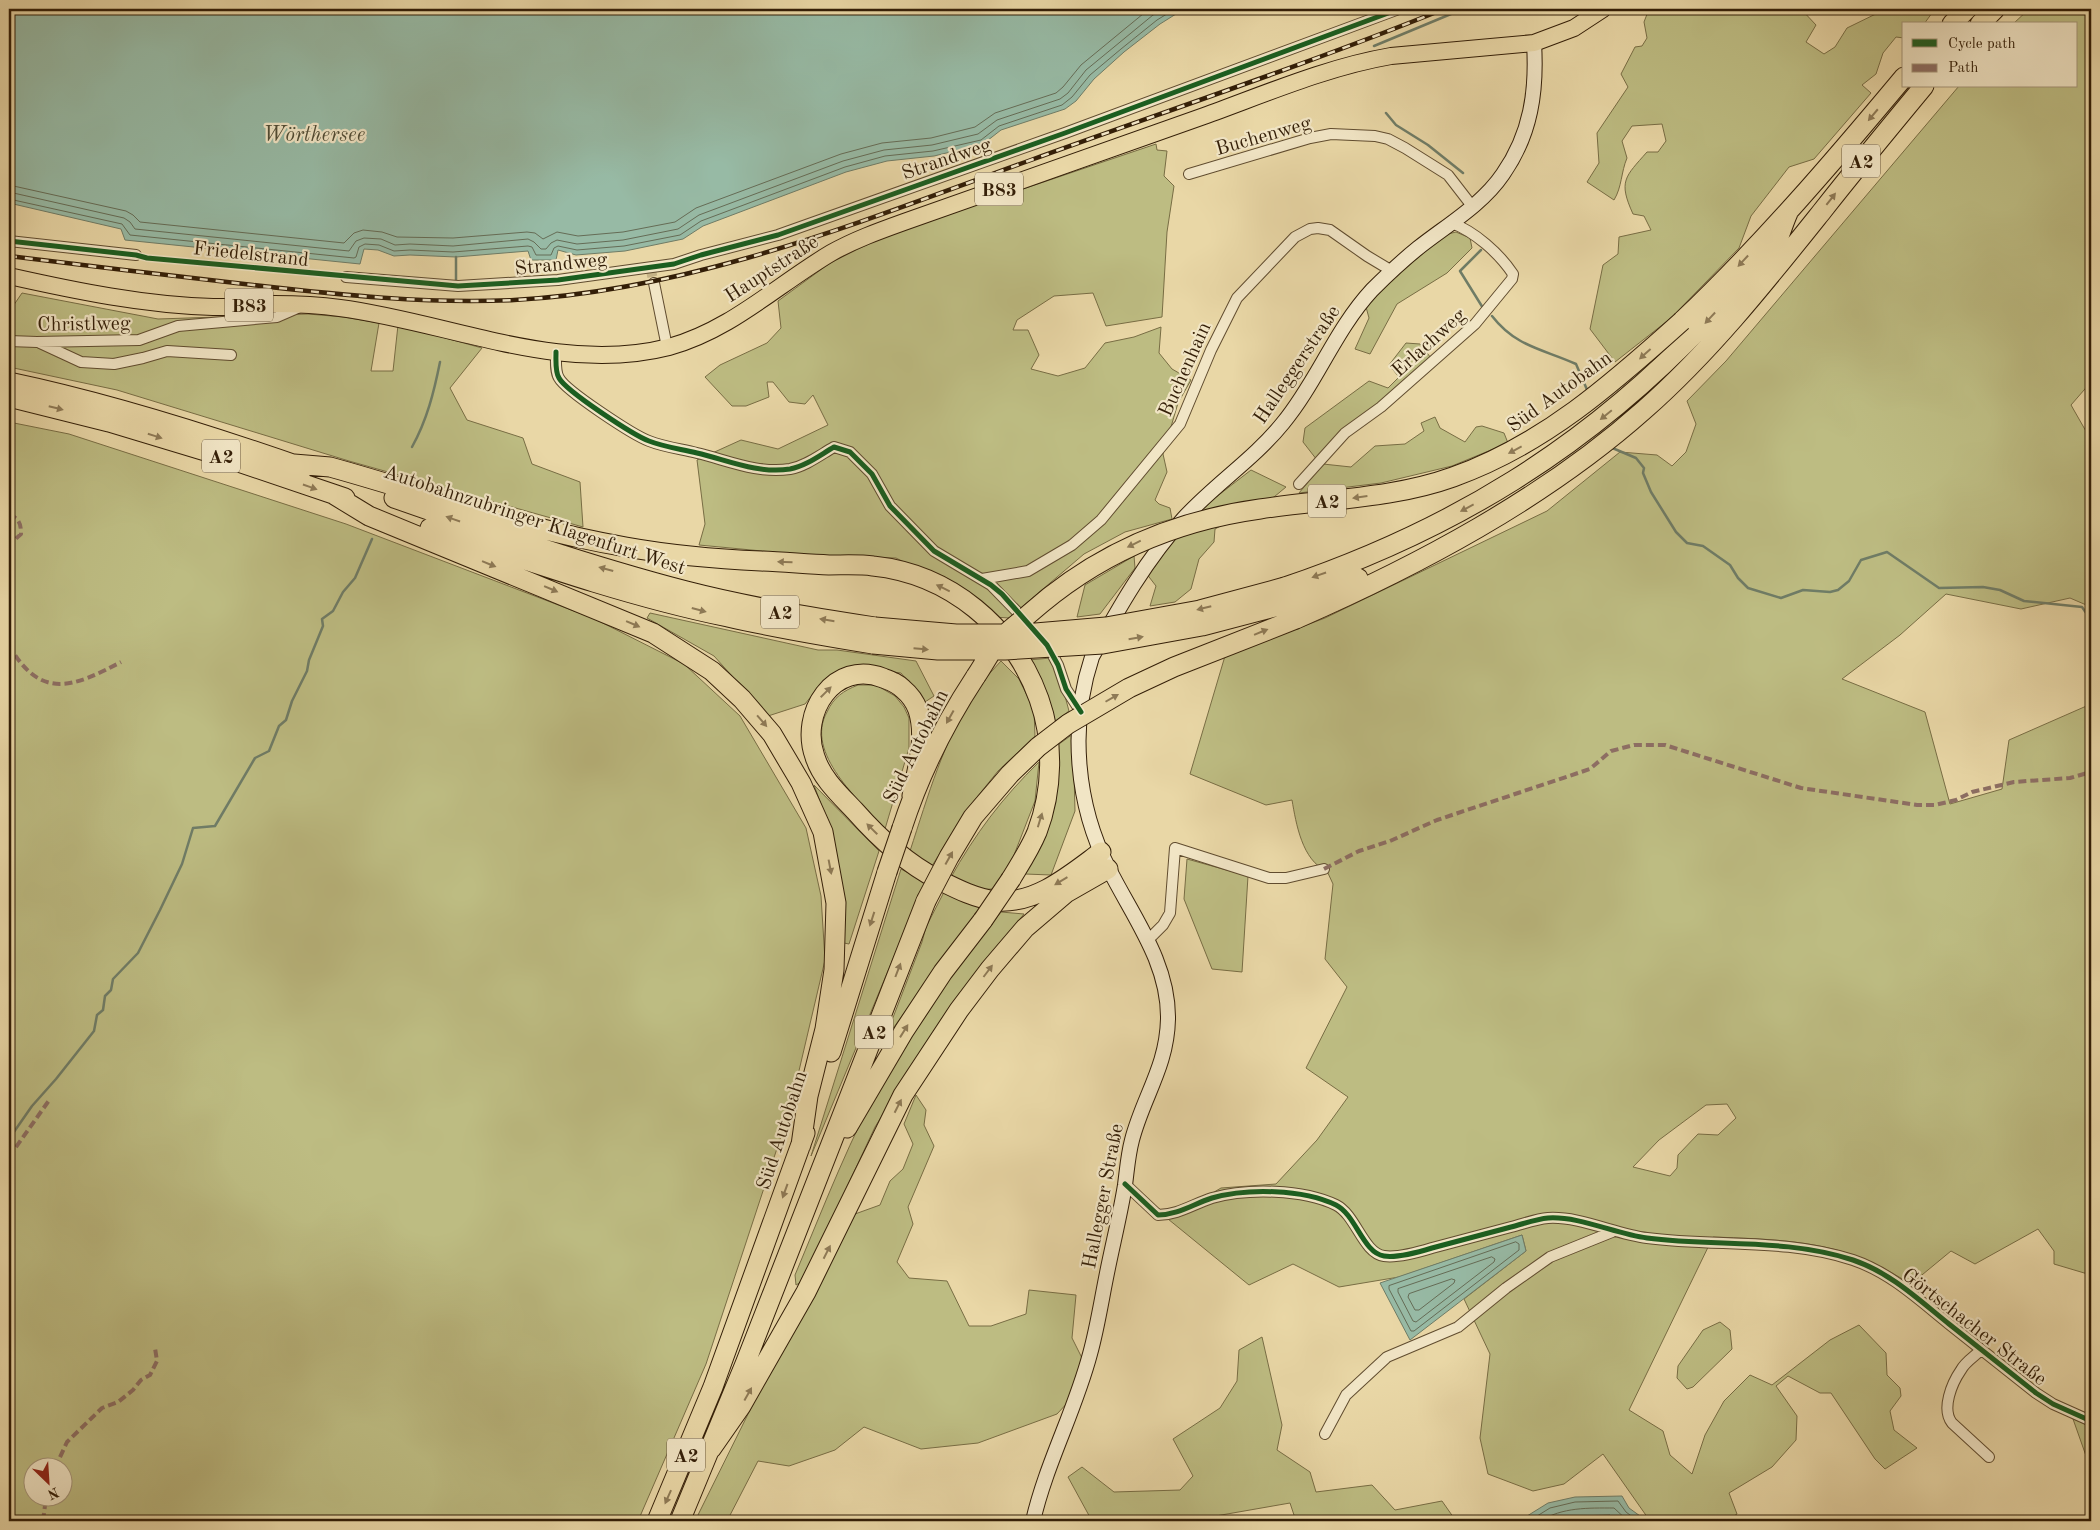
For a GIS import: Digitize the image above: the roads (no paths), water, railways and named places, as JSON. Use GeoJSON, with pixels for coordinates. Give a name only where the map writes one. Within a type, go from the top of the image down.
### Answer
{"type":"FeatureCollection","features":[{"type":"Feature","properties":{"kind":"highway"},"geometry":{"type":"LineString","coordinates":[[1954,22],[1967,9]]}},
{"type":"Feature","properties":{"kind":"highway"},"geometry":{"type":"LineString","coordinates":[[1982,22],[1995,9]]}},
{"type":"Feature","properties":{"kind":"highway","name":"Süd Autobahn"},"geometry":{"type":"LineString","coordinates":[[680,1521],[711,1449],[926,901],[973,817],[1010,774],[1038,747],[1068,724],[1129,688],[1156,676],[1290,603],[1338,600],[1421,558],[1543,486],[1601,446],[1644,410],[1737,267],[1788,213],[1902,79]]}},
{"type":"Feature","properties":{"kind":"highway","name":"Süd Autobahn"},"geometry":{"type":"LineString","coordinates":[[657,1521],[714,1387],[801,1145],[912,796],[950,716],[1000,639],[1047,598],[1079,575],[1117,552],[1166,531],[1195,522],[1260,509],[1404,490],[1452,478],[1485,465],[1519,448],[1570,416],[1642,357],[1694,335],[1769,278],[1922,88]]}},
{"type":"Feature","properties":{"kind":"highway","name":"Autobahnzubringer Klagenfurt West"},"geometry":{"type":"LineString","coordinates":[[9,382],[98,403],[155,419],[588,564],[687,591],[938,650],[1005,650],[1103,644],[1202,626],[1290,603],[1358,561],[1396,545],[1509,484],[1605,416],[1662,367],[1694,335]]}},
{"type":"Feature","properties":{"kind":"highway","name":"A2"},"geometry":{"type":"LineString","coordinates":[[9,397],[118,425],[215,454],[333,494],[369,516],[516,566]]}},
{"type":"Feature","properties":{"kind":"highway"},"geometry":{"type":"LineString","coordinates":[[294,464],[330,467],[565,536],[672,555],[724,560],[873,566],[905,572],[948,590],[968,603],[984,615],[1008,640],[1028,672],[1042,709],[1049,747],[1050,763],[1044,808],[1036,833],[1011,879],[943,972],[904,1031],[852,1120],[824,1162]]}},
{"type":"Feature","properties":{"kind":"highway"},"geometry":{"type":"LineString","coordinates":[[516,566],[589,605],[653,633],[712,671],[742,699],[772,734],[801,782],[823,832],[836,903],[834,970],[825,1029],[808,1096],[801,1145]]}},
{"type":"Feature","properties":{"kind":"highway","name":"Autobahnzubringer Klagenfurt West"},"geometry":{"type":"LineString","coordinates":[[516,566],[635,593],[726,617],[874,636]]}},
{"type":"Feature","properties":{"kind":"highway"},"geometry":{"type":"LineString","coordinates":[[912,796],[922,741],[918,708],[909,694],[897,683],[874,675],[856,675],[840,680],[826,691],[813,712],[810,724],[814,756],[832,786],[867,825],[922,870],[966,893],[996,901],[1011,900],[1045,890],[1105,860]]}},
{"type":"Feature","properties":{"kind":"highway"},"geometry":{"type":"LineString","coordinates":[[711,1449],[741,1406],[806,1292],[903,1095],[949,1025],[990,969],[1025,928],[1105,860]]}},
{"type":"Feature","properties":{"kind":"main road","name":"Hauptstraße"},"geometry":{"type":"LineString","coordinates":[[556,352],[610,356],[643,352],[693,339],[721,326],[831,254],[878,231],[1248,99],[1369,60],[1435,52],[1534,44],[1574,28],[1604,9]]}},
{"type":"Feature","properties":{"kind":"main road","name":"Halleggerstraße"},"geometry":{"type":"LineString","coordinates":[[1081,712],[1087,674],[1092,657],[1161,544],[1186,515],[1248,461],[1274,435],[1299,402],[1339,334],[1355,311],[1392,271],[1472,206],[1503,174],[1524,135],[1533,102],[1534,44]]}},
{"type":"Feature","properties":{"kind":"main road","name":"B83"},"geometry":{"type":"LineString","coordinates":[[9,276],[152,303],[217,307],[275,304],[340,308],[379,314],[556,352]]}},
{"type":"Feature","properties":{"kind":"main road","name":"Hallegger Straße"},"geometry":{"type":"LineString","coordinates":[[1033,1521],[1090,1354],[1135,1129],[1161,1063],[1167,1035],[1168,1018],[1165,984],[1148,940],[1105,860],[1090,822],[1081,781],[1078,742],[1081,712]]}},
{"type":"Feature","properties":{"kind":"street","name":"Strandweg"},"geometry":{"type":"LineString","coordinates":[[346,277],[458,286],[558,280],[674,264],[778,235],[1065,133],[1399,9]]}},
{"type":"Feature","properties":{"kind":"street","name":"Buchenweg"},"geometry":{"type":"LineString","coordinates":[[1189,174],[1310,138],[1330,134],[1375,136],[1388,139],[1448,174],[1472,206]]}},
{"type":"Feature","properties":{"kind":"street","name":"Erlachweg"},"geometry":{"type":"LineString","coordinates":[[1300,484],[1345,433],[1381,407],[1475,324],[1512,279],[1513,274],[1510,269],[1490,248],[1464,228],[1452,223]]}},
{"type":"Feature","properties":{"kind":"street","name":"Buchenhain"},"geometry":{"type":"LineString","coordinates":[[982,579],[1028,571],[1072,545],[1101,520],[1180,424],[1211,350],[1237,298],[1295,237],[1310,229],[1330,230],[1392,271]]}},
{"type":"Feature","properties":{"kind":"street"},"geometry":{"type":"LineString","coordinates":[[9,241],[136,255]]}},
{"type":"Feature","properties":{"kind":"street"},"geometry":{"type":"LineString","coordinates":[[654,284],[667,347]]}},
{"type":"Feature","properties":{"kind":"street","name":"Christlweg"},"geometry":{"type":"LineString","coordinates":[[9,341],[139,340],[178,326],[277,317],[305,305]]}},
{"type":"Feature","properties":{"kind":"street"},"geometry":{"type":"LineString","coordinates":[[37,342],[81,362],[114,364],[167,351],[231,354]]}},
{"type":"Feature","properties":{"kind":"street"},"geometry":{"type":"LineString","coordinates":[[556,352],[557,376],[565,385],[601,412],[649,441],[734,464],[765,469],[790,469],[812,461],[834,447],[850,452],[872,474],[890,506],[934,551],[982,579],[1002,594],[1047,645],[1058,665],[1066,689],[1081,712]]}},
{"type":"Feature","properties":{"kind":"street"},"geometry":{"type":"LineString","coordinates":[[1148,940],[1163,924],[1170,913],[1175,848],[1269,878],[1286,878],[1324,869]]}},
{"type":"Feature","properties":{"kind":"street","name":"Görtschacher Straße"},"geometry":{"type":"LineString","coordinates":[[1125,1184],[1158,1216],[1168,1215],[1235,1193],[1266,1192],[1308,1196],[1330,1202],[1341,1208],[1349,1216],[1365,1241],[1383,1256],[1414,1253],[1544,1218],[1581,1221],[1612,1232],[1648,1238],[1775,1245],[1820,1251],[1854,1260],[1892,1279],[1981,1350],[2053,1404],[2091,1421]]}},
{"type":"Feature","properties":{"kind":"street"},"geometry":{"type":"LineString","coordinates":[[1325,1434],[1346,1395],[1387,1357],[1458,1327],[1506,1288],[1550,1257],[1612,1232]]}},
{"type":"Feature","properties":{"kind":"street"},"geometry":{"type":"LineString","coordinates":[[1981,1350],[1961,1369],[1952,1389],[1947,1410],[1948,1417],[1952,1423],[1989,1457]]}},
{"type":"Feature","properties":{"kind":"water","name":"Wörthersee"},"geometry":{"type":"Polygon","coordinates":[[[9,9],[1184,9],[1160,24],[1124,52],[1094,79],[1076,101],[1065,109],[1001,130],[983,144],[934,156],[887,161],[846,172],[703,226],[683,239],[625,251],[576,255],[558,250],[556,260],[531,260],[528,251],[456,257],[394,256],[378,250],[364,249],[360,264],[125,240],[121,229],[9,203],[9,9]]]}},
{"type":"Feature","properties":{"kind":"water"},"geometry":{"type":"Polygon","coordinates":[[[1522,1235],[1526,1251],[1410,1340],[1380,1283],[1522,1235]]]}},
{"type":"Feature","properties":{"kind":"water"},"geometry":{"type":"Polygon","coordinates":[[[1622,1496],[1629,1508],[1647,1521],[1519,1521],[1548,1503],[1575,1497],[1622,1496]]]}},
{"type":"Feature","properties":{"kind":"waterway"},"geometry":{"type":"LineString","coordinates":[[1374,46],[1463,9]]}},
{"type":"Feature","properties":{"kind":"waterway"},"geometry":{"type":"LineString","coordinates":[[1386,113],[1396,125],[1428,145],[1463,173]]}},
{"type":"Feature","properties":{"kind":"waterway"},"geometry":{"type":"LineString","coordinates":[[1481,250],[1460,271],[1483,308]]}},
{"type":"Feature","properties":{"kind":"waterway"},"geometry":{"type":"LineString","coordinates":[[456,257],[456,281]]}},
{"type":"Feature","properties":{"kind":"waterway"},"geometry":{"type":"LineString","coordinates":[[1492,316],[1520,341],[1576,364],[1588,392]]}},
{"type":"Feature","properties":{"kind":"waterway"},"geometry":{"type":"LineString","coordinates":[[412,447],[422,427],[429,406],[440,362]]}},
{"type":"Feature","properties":{"kind":"waterway"},"geometry":{"type":"LineString","coordinates":[[1610,447],[1636,458],[1644,468],[1643,473],[1651,492],[1676,532],[1687,543],[1703,546],[1730,565],[1738,578],[1748,588],[1781,598],[1803,590],[1830,592],[1838,590],[1849,581],[1861,560],[1887,552],[1939,588],[1983,587],[2000,590],[2024,601],[2082,607],[2091,620]]}},
{"type":"Feature","properties":{"kind":"waterway"},"geometry":{"type":"LineString","coordinates":[[9,1139],[32,1106],[94,1031],[97,1015],[103,1010],[105,996],[111,990],[113,979],[138,953],[160,910],[182,864],[193,828],[215,826],[255,758],[269,751],[279,726],[286,720],[292,701],[307,671],[309,660],[323,626],[322,619],[333,611],[343,592],[355,578],[372,539]]}},
{"type":"Feature","properties":{"kind":"tunnel"},"geometry":{"type":"LineString","coordinates":[[650,267],[654,283]]}},
{"type":"Feature","properties":{"kind":"railway"},"geometry":{"type":"LineString","coordinates":[[9,256],[286,289],[416,300],[514,300],[581,294],[713,267],[841,228],[1290,68],[1444,9]]}}]}
